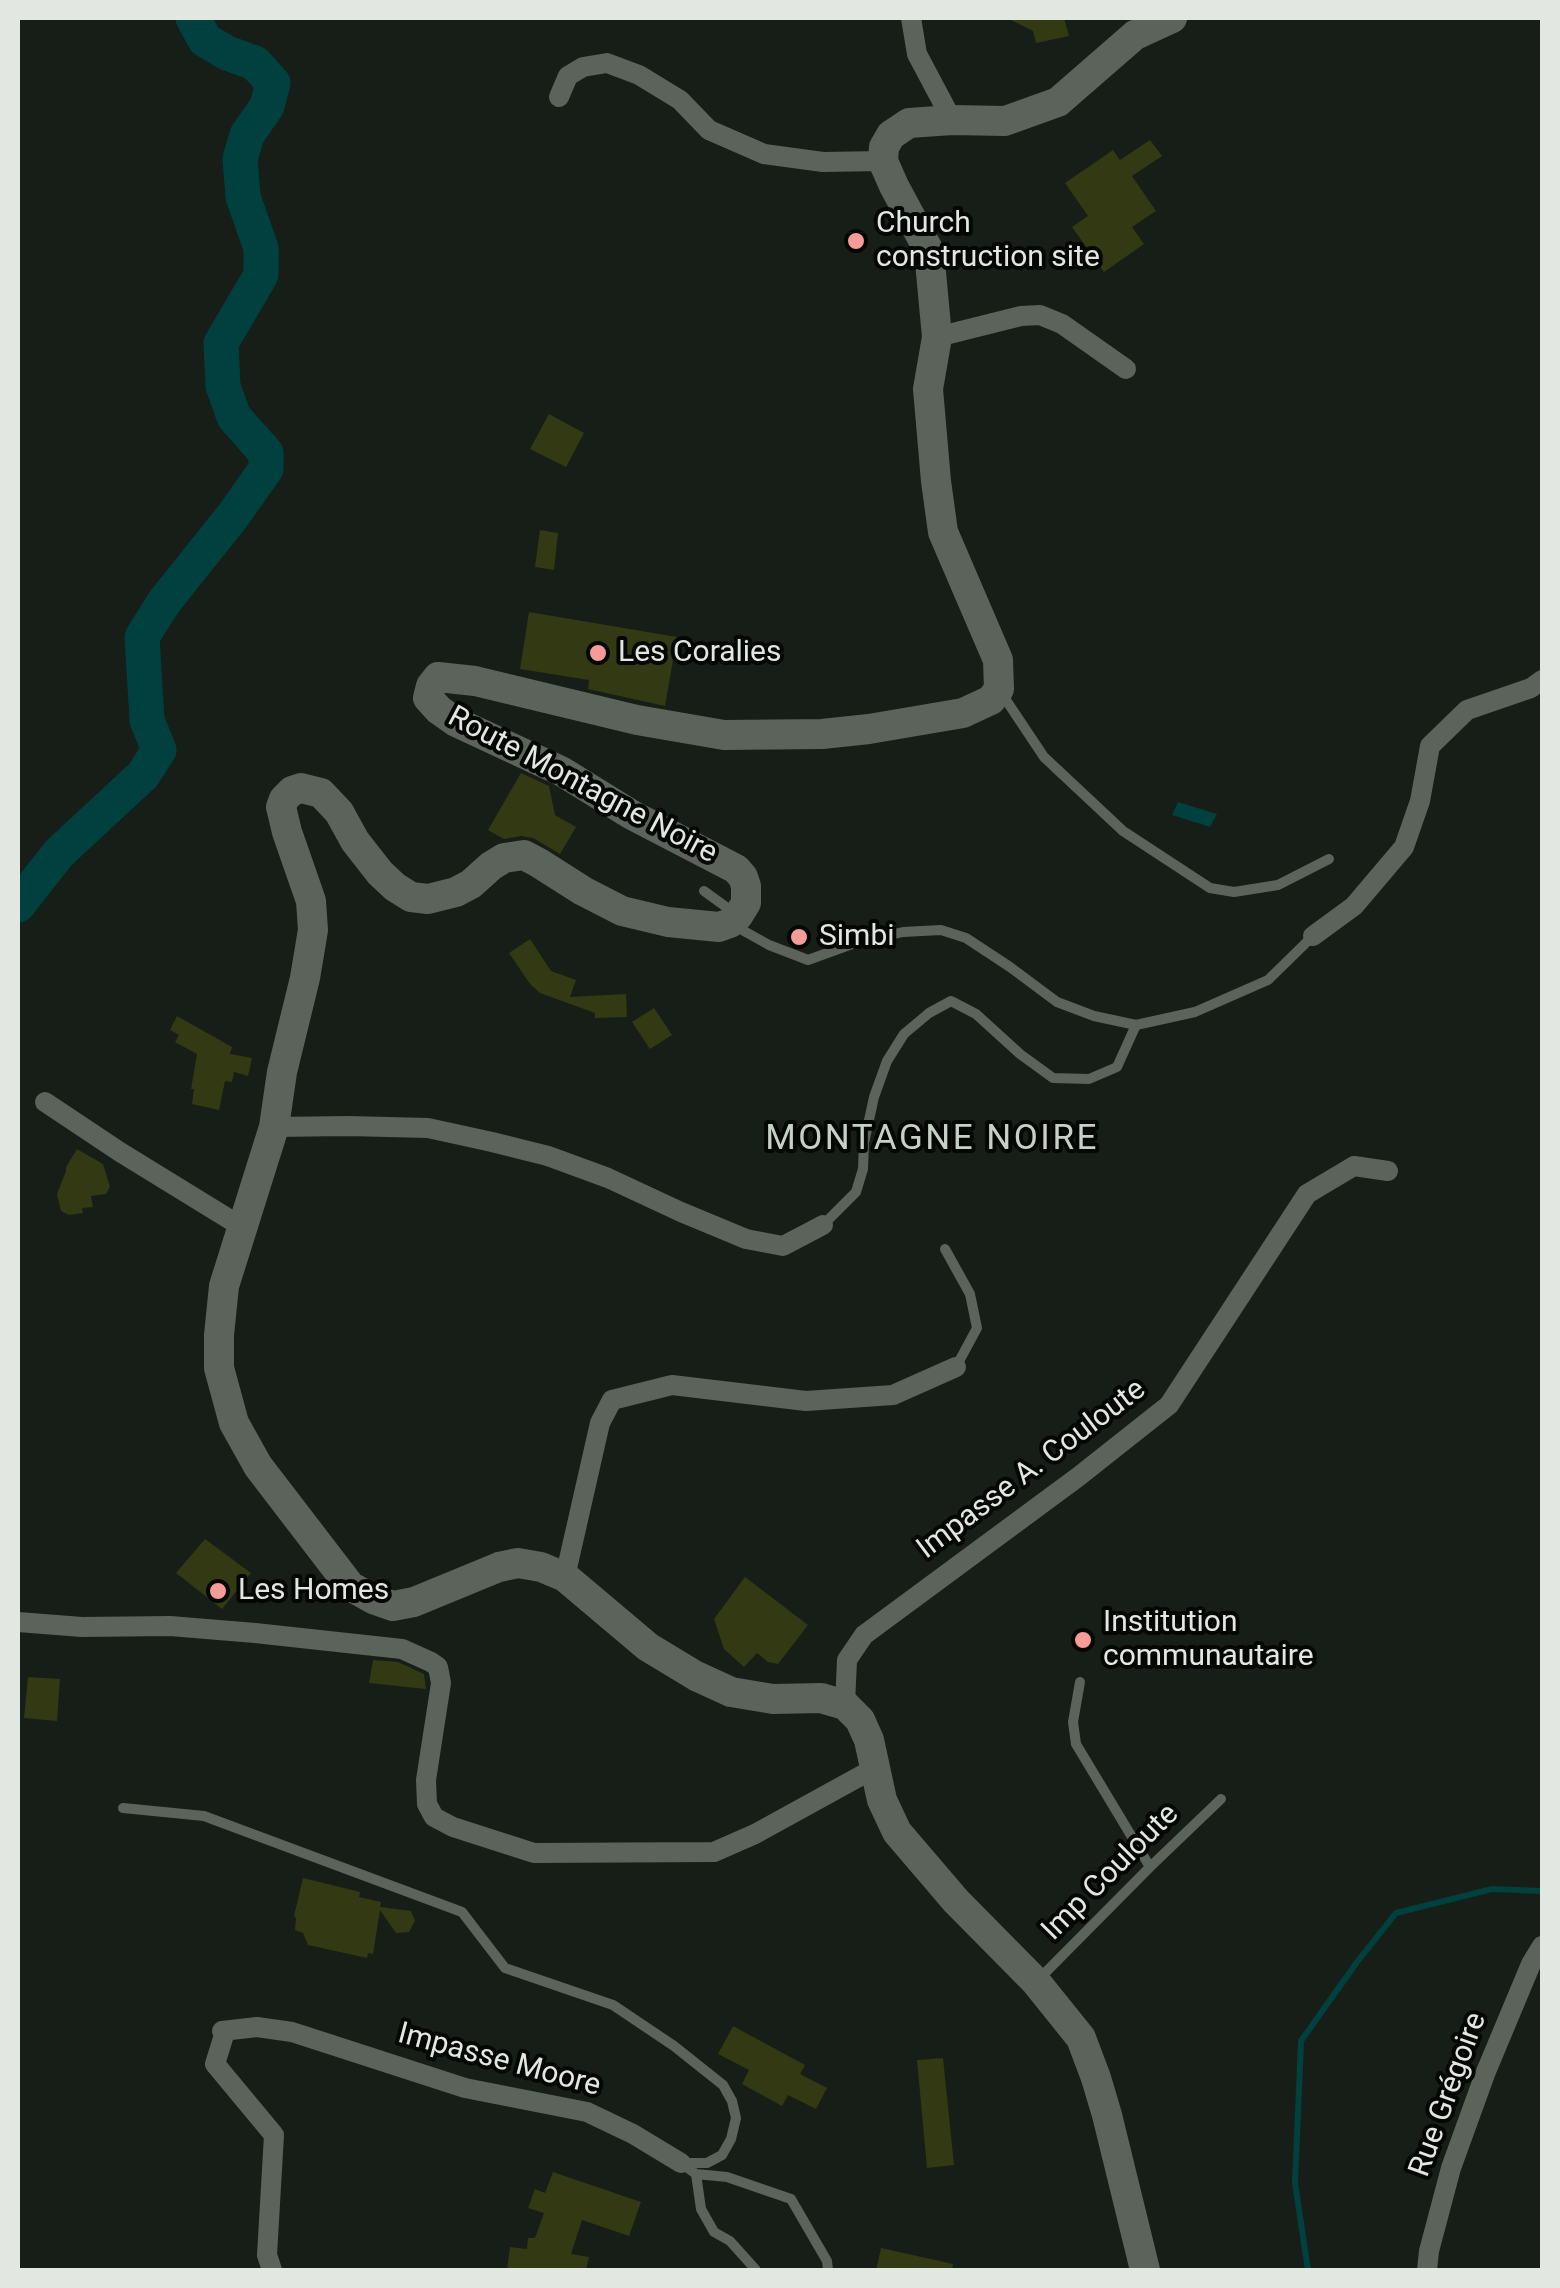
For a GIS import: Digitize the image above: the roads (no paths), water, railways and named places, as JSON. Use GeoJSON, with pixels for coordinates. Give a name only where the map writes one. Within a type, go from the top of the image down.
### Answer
{"type":"FeatureCollection","features":[{"type":"Feature","properties":{"kind":"street"},"geometry":{"type":"LineString","coordinates":[[911,18],[917,54],[952,120]]}},
{"type":"Feature","properties":{"kind":"street"},"geometry":{"type":"LineString","coordinates":[[999,690],[998,660],[943,532],[928,389],[937,337],[929,251],[883,161],[884,147],[891,135],[909,123],[1005,121],[1058,102],[1135,36],[1172,18]]}},
{"type":"Feature","properties":{"kind":"street"},"geometry":{"type":"LineString","coordinates":[[558,96],[568,76],[584,66],[607,63],[639,75],[680,100],[709,130],[764,154],[823,162],[883,161]]}},
{"type":"Feature","properties":{"kind":"street"},"geometry":{"type":"LineString","coordinates":[[937,337],[1021,316],[1040,316],[1062,324],[1126,369]]}},
{"type":"Feature","properties":{"kind":"street","name":"Route Montagne Noire"},"geometry":{"type":"LineString","coordinates":[[725,926],[746,903],[746,886],[736,868],[632,815],[561,771],[456,722],[428,698],[438,677],[475,680],[637,720],[724,735],[822,734],[886,727],[963,713],[991,700],[999,690]]}},
{"type":"Feature","properties":{"kind":"street"},"geometry":{"type":"LineString","coordinates":[[1314,936],[1354,906],[1404,847],[1420,800],[1430,746],[1468,710],[1531,688],[1542,680]]}},
{"type":"Feature","properties":{"kind":"street"},"geometry":{"type":"LineString","coordinates":[[725,926],[668,922],[622,911],[524,855],[504,858],[456,892],[428,900],[411,897],[380,873],[321,793],[300,788],[292,791],[282,807],[311,901],[312,930],[274,1127],[224,1286],[220,1368],[234,1423],[258,1466],[350,1586],[373,1599],[394,1606],[414,1602],[499,1568],[518,1563],[540,1567],[565,1577],[648,1646],[696,1676],[732,1692],[773,1699],[821,1698],[845,1705],[860,1720],[869,1740],[882,1800],[898,1832],[956,1902],[1036,1982],[1081,2038],[1096,2078],[1145,2270]]}},
{"type":"Feature","properties":{"kind":"street"},"geometry":{"type":"LineString","coordinates":[[45,1102],[242,1227]]}},
{"type":"Feature","properties":{"kind":"street"},"geometry":{"type":"LineString","coordinates":[[274,1127],[428,1128],[492,1142],[548,1156],[746,1239],[782,1246],[823,1225]]}},
{"type":"Feature","properties":{"kind":"street","name":"Impasse A. Couloute"},"geometry":{"type":"LineString","coordinates":[[845,1705],[847,1660],[864,1635],[1169,1405],[1307,1194],[1354,1166],[1388,1172]]}},
{"type":"Feature","properties":{"kind":"street"},"geometry":{"type":"LineString","coordinates":[[565,1577],[600,1423],[612,1400],[672,1385],[806,1401],[894,1395],[956,1367]]}},
{"type":"Feature","properties":{"kind":"street"},"geometry":{"type":"LineString","coordinates":[[18,1622],[170,1626],[254,1633],[402,1649],[432,1662],[438,1668],[441,1683],[426,1780],[428,1804],[434,1817],[534,1853],[714,1852],[755,1834],[875,1768]]}},
{"type":"Feature","properties":{"kind":"street","name":"Rue Grégoire"},"geometry":{"type":"LineString","coordinates":[[1427,2270],[1451,2168],[1484,2074],[1542,1946]]}},
{"type":"Feature","properties":{"kind":"street","name":"Impasse Moore"},"geometry":{"type":"LineString","coordinates":[[272,2270],[268,2255],[274,2135],[216,2064],[222,2031],[257,2026],[292,2032],[465,2088],[587,2112],[633,2134],[688,2168]]}},
{"type":"Feature","properties":{"kind":"lane"},"geometry":{"type":"LineString","coordinates":[[999,690],[1044,757],[1123,831],[1210,888],[1234,892],[1278,885],[1329,859]]}},
{"type":"Feature","properties":{"kind":"lane"},"geometry":{"type":"LineString","coordinates":[[704,892],[725,926],[808,960],[855,943],[903,932],[940,930],[966,938],[1057,1002],[1136,1026],[1195,1012],[1268,980],[1314,936]]}},
{"type":"Feature","properties":{"kind":"lane"},"geometry":{"type":"LineString","coordinates":[[823,1225],[856,1192],[874,1096],[887,1061],[904,1034],[928,1012],[951,1001],[976,1014],[1053,1078],[1089,1079],[1118,1066],[1136,1026]]}},
{"type":"Feature","properties":{"kind":"lane"},"geometry":{"type":"LineString","coordinates":[[946,1249],[970,1294],[977,1328],[956,1367]]}},
{"type":"Feature","properties":{"kind":"lane"},"geometry":{"type":"LineString","coordinates":[[1080,1682],[1072,1722],[1076,1744],[1150,1867]]}},
{"type":"Feature","properties":{"kind":"lane","name":"Imp Couloute"},"geometry":{"type":"LineString","coordinates":[[1036,1982],[1221,1799]]}},
{"type":"Feature","properties":{"kind":"lane"},"geometry":{"type":"LineString","coordinates":[[123,1808],[204,1816],[462,1912],[505,1968],[613,2006],[674,2046],[722,2085],[732,2101],[736,2118],[722,2155],[688,2168]]}},
{"type":"Feature","properties":{"kind":"lane"},"geometry":{"type":"LineString","coordinates":[[688,2168],[700,2209],[714,2232],[730,2241],[756,2270]]}},
{"type":"Feature","properties":{"kind":"lane"},"geometry":{"type":"LineString","coordinates":[[688,2168],[791,2199],[827,2261],[828,2270]]}},
{"type":"Feature","properties":{"kind":"water"},"geometry":{"type":"Polygon","coordinates":[[[1178,802],[1217,814],[1210,827],[1172,815],[1178,802]]]}},
{"type":"Feature","properties":{"kind":"waterway"},"geometry":{"type":"LineString","coordinates":[[18,905],[59,853],[143,775],[159,750],[147,720],[142,637],[164,602],[266,469],[266,453],[234,417],[223,386],[221,343],[261,275],[261,248],[243,197],[240,159],[247,135],[267,106],[273,83],[255,63],[205,40],[193,18]]}},
{"type":"Feature","properties":{"kind":"waterway"},"geometry":{"type":"LineString","coordinates":[[1308,2270],[1295,2183],[1301,2041],[1396,1913],[1492,1889],[1542,1891]]}},
{"type":"Feature","properties":{"kind":"place","name":"Church construction site"},"geometry":{"type":"Point","coordinates":[856,241]}},
{"type":"Feature","properties":{"kind":"place","name":"Les Coralies"},"geometry":{"type":"Point","coordinates":[598,653]}},
{"type":"Feature","properties":{"kind":"place","name":"Simbi"},"geometry":{"type":"Point","coordinates":[799,937]}},
{"type":"Feature","properties":{"kind":"place","name":"Les Homes"},"geometry":{"type":"Point","coordinates":[218,1591]}},
{"type":"Feature","properties":{"kind":"place","name":"Institution communautaire"},"geometry":{"type":"Point","coordinates":[1083,1640]}},
{"type":"Feature","properties":{"kind":"district","name":"MONTAGNE NOIRE"},"geometry":{"type":"Point","coordinates":[932,1140]}}]}
